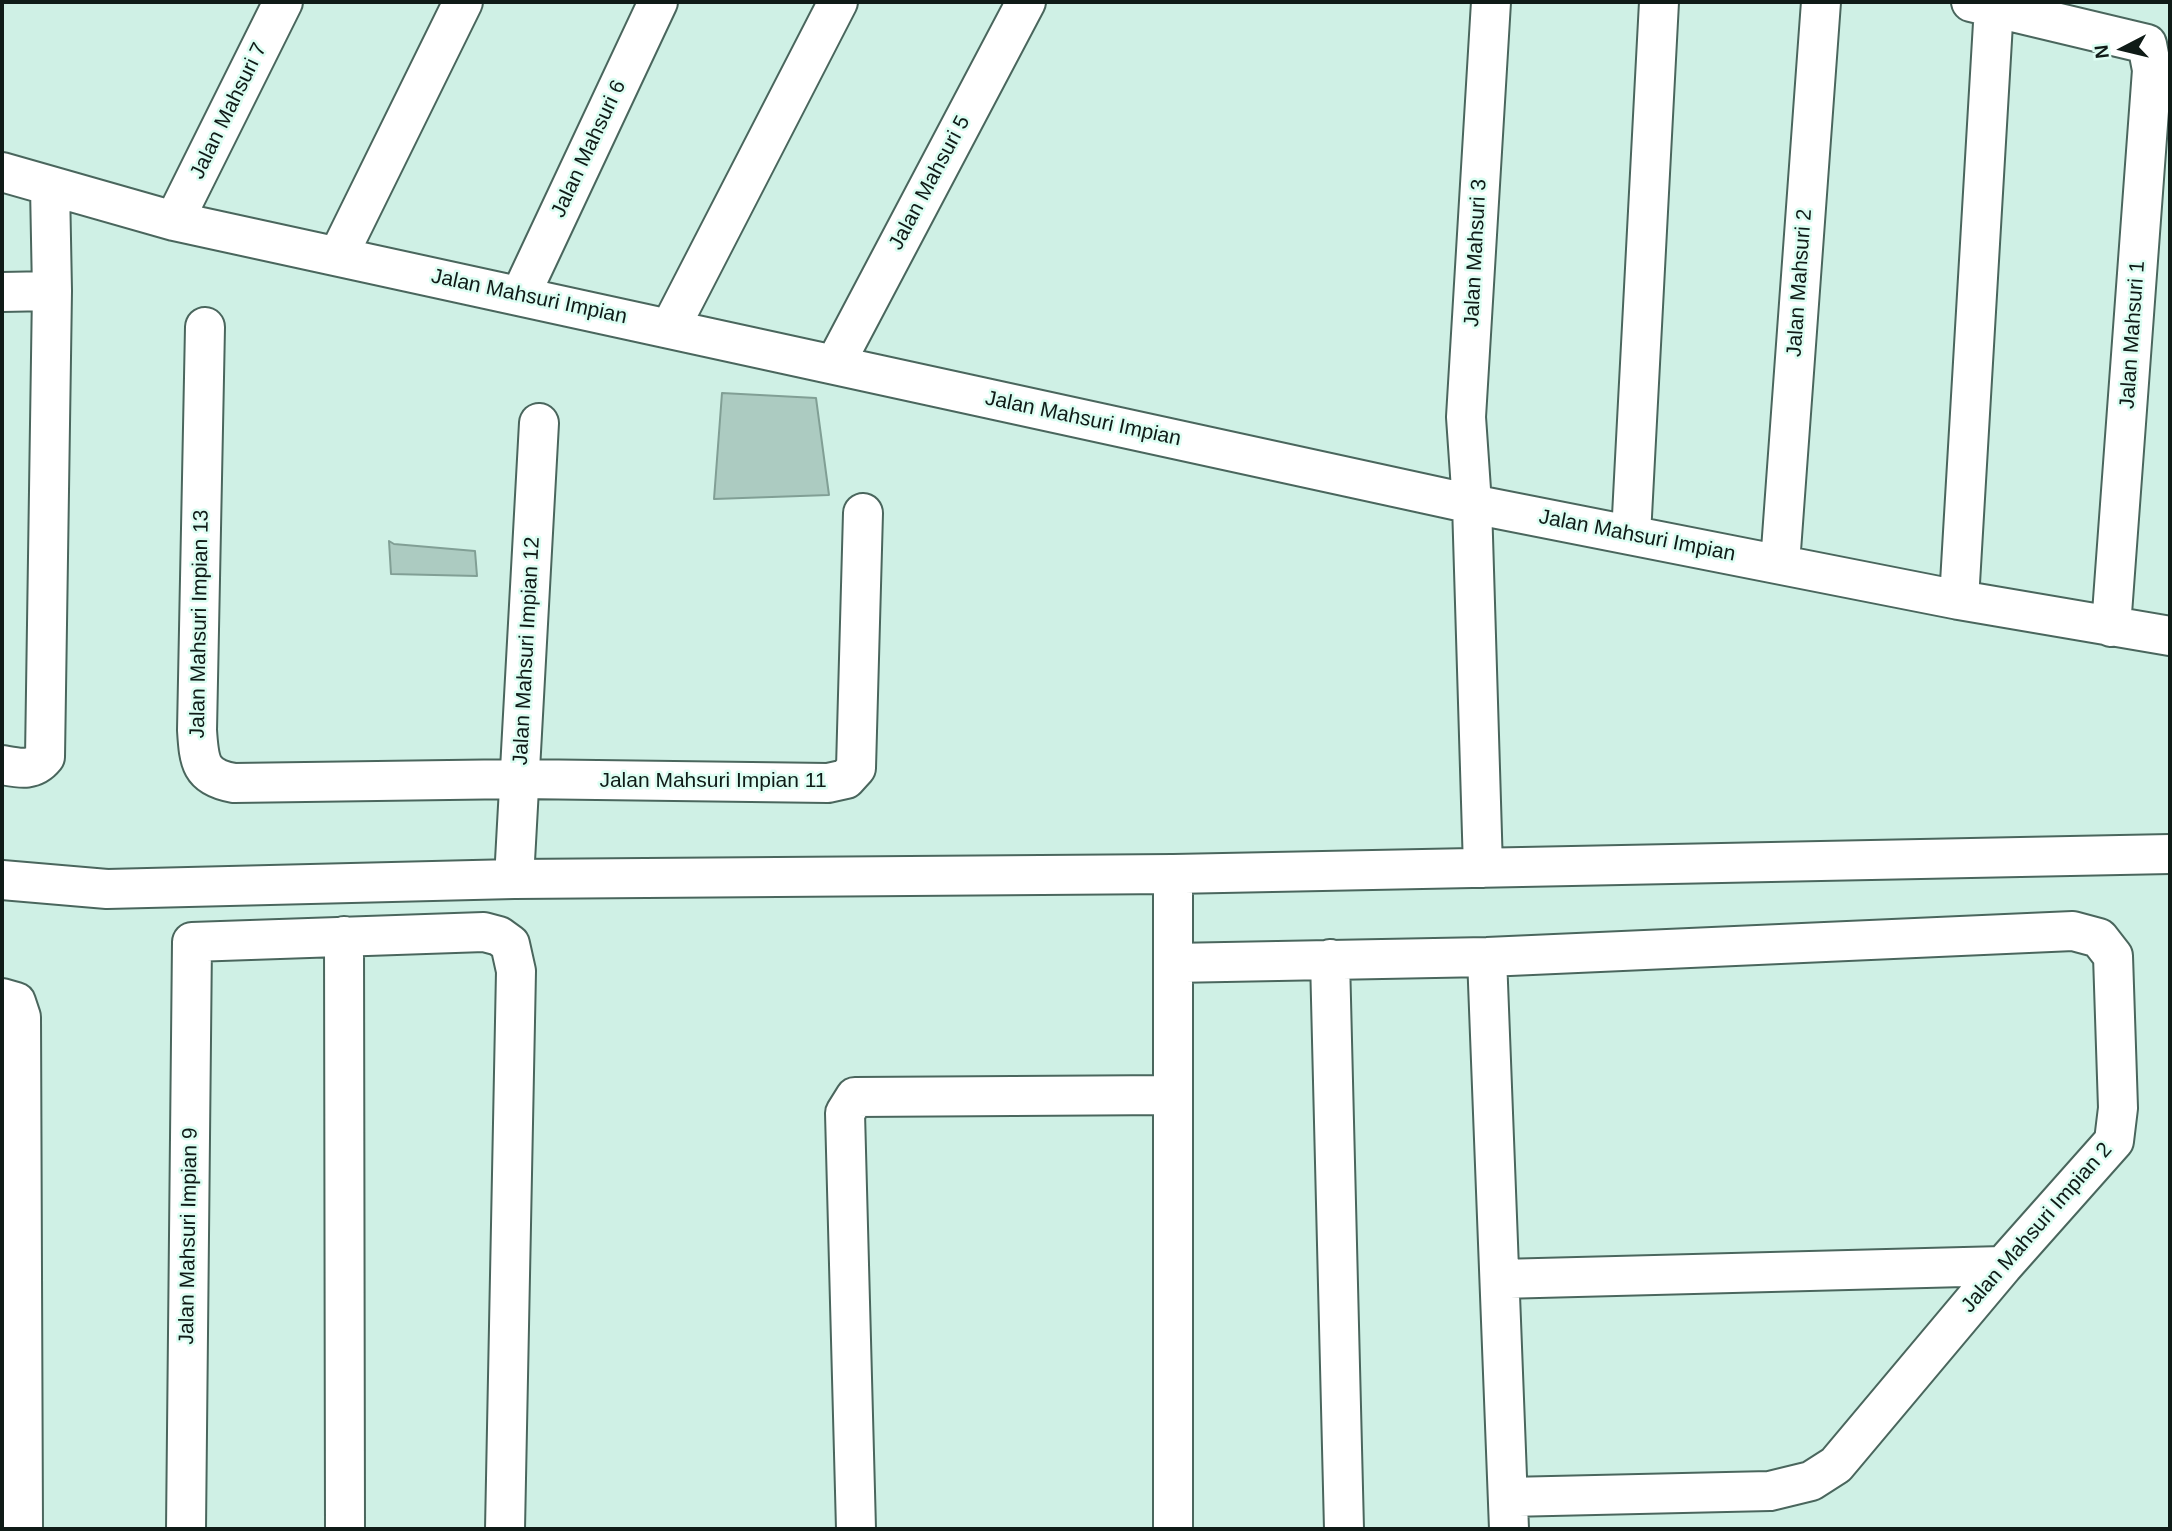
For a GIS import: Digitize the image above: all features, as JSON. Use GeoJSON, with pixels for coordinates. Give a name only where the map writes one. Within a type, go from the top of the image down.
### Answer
{"type":"FeatureCollection","features":[{"type":"Feature","properties":{"kind":"street","name":"Jalan Mahsuri 7"},"geometry":{"type":"LineString","coordinates":[[174,220],[283,2]]}},
{"type":"Feature","properties":{"kind":"street"},"geometry":{"type":"LineString","coordinates":[[338,256],[463,2]]}},
{"type":"Feature","properties":{"kind":"street","name":"Jalan Mahsuri 6"},"geometry":{"type":"LineString","coordinates":[[520,296],[658,2]]}},
{"type":"Feature","properties":{"kind":"street"},"geometry":{"type":"LineString","coordinates":[[670,328],[838,2]]}},
{"type":"Feature","properties":{"kind":"street","name":"Jalan Mahsuri 5"},"geometry":{"type":"LineString","coordinates":[[835,365],[1026,2]]}},
{"type":"Feature","properties":{"kind":"street","name":"Jalan Mahsuri 3"},"geometry":{"type":"LineString","coordinates":[[1483,868],[1472,504],[1466,417],[1491,2]]}},
{"type":"Feature","properties":{"kind":"street"},"geometry":{"type":"LineString","coordinates":[[1631,535],[1659,2]]}},
{"type":"Feature","properties":{"kind":"street","name":"Jalan Mahsuri 2"},"geometry":{"type":"LineString","coordinates":[[1780,564],[1821,2]]}},
{"type":"Feature","properties":{"kind":"street"},"geometry":{"type":"LineString","coordinates":[[1959,600],[1983,4]]}},
{"type":"Feature","properties":{"kind":"street","name":"Jalan Mahsuri 1"},"geometry":{"type":"LineString","coordinates":[[1983,4],[2147,44],[2152,71],[2111,627]]}},
{"type":"Feature","properties":{"kind":"street","name":"Jalan Mahsuri Impian"},"geometry":{"type":"LineString","coordinates":[[2,172],[174,220],[1472,504],[1959,600],[2170,636]]}},
{"type":"Feature","properties":{"kind":"street"},"geometry":{"type":"LineString","coordinates":[[2,765],[24,769],[38,766],[45,757],[52,291],[50,187]]}},
{"type":"Feature","properties":{"kind":"street"},"geometry":{"type":"LineString","coordinates":[[2,292],[52,291]]}},
{"type":"Feature","properties":{"kind":"street","name":"Jalan Mahsuri Impian 13"},"geometry":{"type":"LineString","coordinates":[[205,327],[197,730],[204,769],[214,779],[234,783],[520,779]]}},
{"type":"Feature","properties":{"kind":"street","name":"Jalan Mahsuri Impian 12"},"geometry":{"type":"LineString","coordinates":[[514,879],[540,423]]}},
{"type":"Feature","properties":{"kind":"street","name":"Jalan Mahsuri Impian 11"},"geometry":{"type":"LineString","coordinates":[[520,779],[828,783],[846,779],[856,768],[863,513]]}},
{"type":"Feature","properties":{"kind":"street"},"geometry":{"type":"LineString","coordinates":[[2,880],[107,889],[514,879],[1173,874],[2170,855]]}},
{"type":"Feature","properties":{"kind":"street"},"geometry":{"type":"LineString","coordinates":[[1173,874],[1173,1529]]}},
{"type":"Feature","properties":{"kind":"street","name":"Jalan Mahsuri Impian 2"},"geometry":{"type":"LineString","coordinates":[[1173,963],[1487,957],[2073,931],[2099,938],[2113,956],[2118,1108],[2114,1141],[2003,1266],[1836,1465],[1811,1481],[1770,1491],[1509,1513]]}},
{"type":"Feature","properties":{"kind":"street"},"geometry":{"type":"LineString","coordinates":[[345,1529],[344,936],[484,932],[499,936],[510,944],[516,971],[505,1529]]}},
{"type":"Feature","properties":{"kind":"street","name":"Jalan Mahsuri Impian 9"},"geometry":{"type":"LineString","coordinates":[[186,1529],[192,942],[344,936]]}},
{"type":"Feature","properties":{"kind":"street"},"geometry":{"type":"LineString","coordinates":[[1487,957],[1509,1513]]}},
{"type":"Feature","properties":{"kind":"street"},"geometry":{"type":"LineString","coordinates":[[1330,959],[1344,1529]]}},
{"type":"Feature","properties":{"kind":"street"},"geometry":{"type":"LineString","coordinates":[[2,998],[16,1002],[21,1017],[23,1529]]}},
{"type":"Feature","properties":{"kind":"street"},"geometry":{"type":"LineString","coordinates":[[856,1529],[845,1114],[855,1097],[1172,1095]]}},
{"type":"Feature","properties":{"kind":"street"},"geometry":{"type":"LineString","coordinates":[[1500,1279],[2003,1266]]}},
{"type":"Feature","properties":{"kind":"building"},"geometry":{"type":"Polygon","coordinates":[[[722,393],[816,398],[829,495],[714,499],[722,393]]]}},
{"type":"Feature","properties":{"kind":"building"},"geometry":{"type":"Polygon","coordinates":[[[389,541],[394,544],[475,551],[477,576],[391,574],[389,541]]]}}]}
